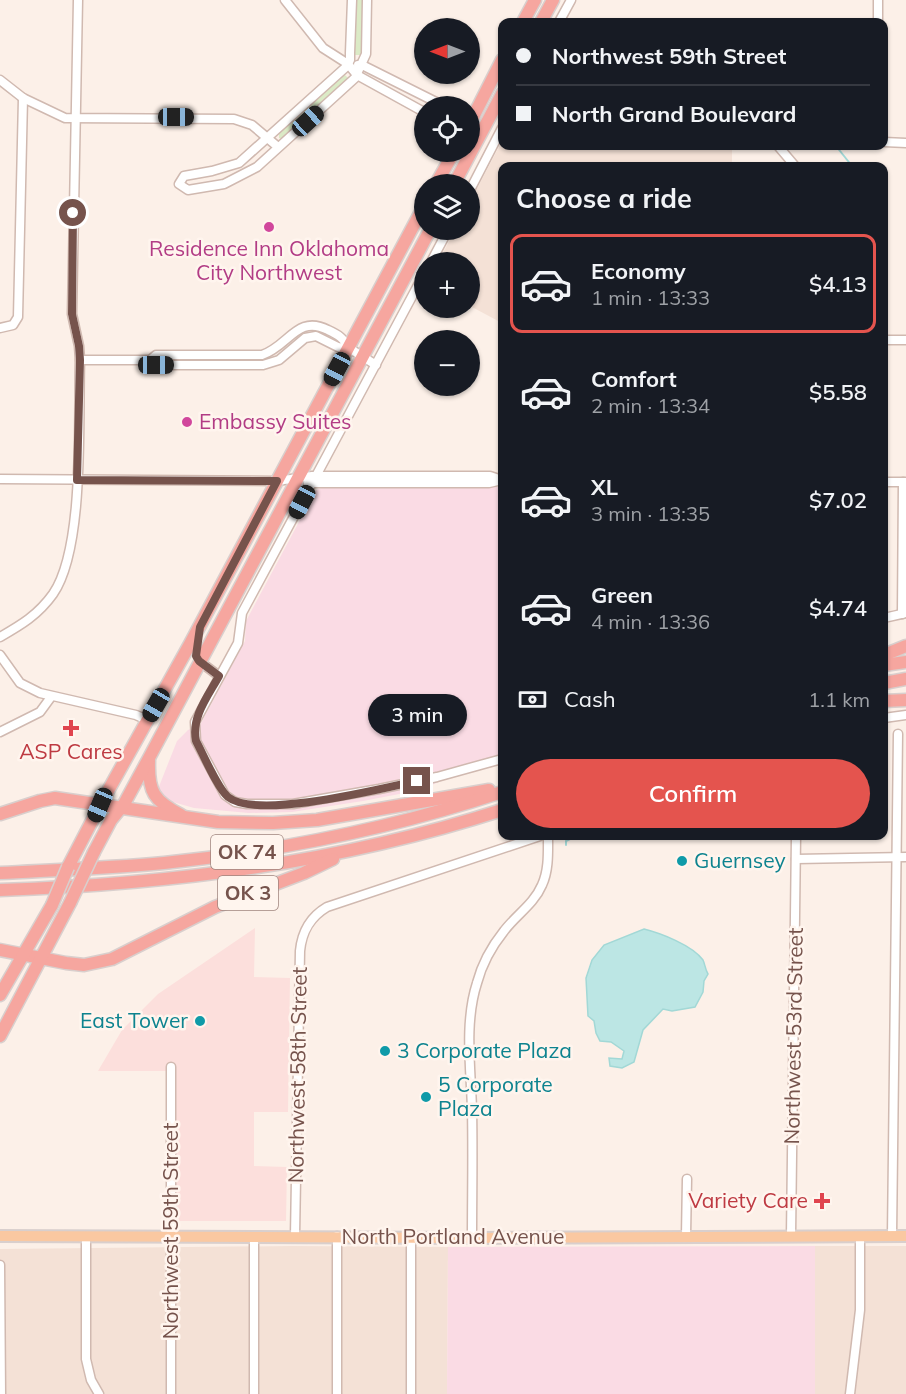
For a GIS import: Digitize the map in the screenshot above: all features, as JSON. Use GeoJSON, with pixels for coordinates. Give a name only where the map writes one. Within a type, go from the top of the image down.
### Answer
{"type":"FeatureCollection","features":[{"type":"Feature","properties":{"kind":"highway"},"geometry":{"type":"LineString","coordinates":[[525,18],[535,0]]}},
{"type":"Feature","properties":{"kind":"highway"},"geometry":{"type":"LineString","coordinates":[[543,18],[553,0]]}},
{"type":"Feature","properties":{"kind":"highway"},"geometry":{"type":"LineString","coordinates":[[480,103],[498,68]]}},
{"type":"Feature","properties":{"kind":"highway"},"geometry":{"type":"LineString","coordinates":[[480,138],[498,113],[485,93]]}},
{"type":"Feature","properties":{"kind":"highway"},"geometry":{"type":"LineString","coordinates":[[0,995],[52,905],[100,805],[200,627],[414,225]]}},
{"type":"Feature","properties":{"kind":"highway"},"geometry":{"type":"LineString","coordinates":[[0,1036],[111,820],[120,809],[149,758],[425,240]]}},
{"type":"Feature","properties":{"kind":"highway"},"geometry":{"type":"LineString","coordinates":[[199,661],[195,652],[200,627]]}},
{"type":"Feature","properties":{"kind":"highway"},"geometry":{"type":"LineString","coordinates":[[888,653],[906,646]]}},
{"type":"Feature","properties":{"kind":"highway"},"geometry":{"type":"LineString","coordinates":[[888,665],[906,662]]}},
{"type":"Feature","properties":{"kind":"highway"},"geometry":{"type":"LineString","coordinates":[[158,740],[177,685],[173,676]]}},
{"type":"Feature","properties":{"kind":"highway"},"geometry":{"type":"LineString","coordinates":[[888,682],[906,679]]}},
{"type":"Feature","properties":{"kind":"highway"},"geometry":{"type":"LineString","coordinates":[[888,701],[906,700]]}},
{"type":"Feature","properties":{"kind":"highway"},"geometry":{"type":"LineString","coordinates":[[149,758],[148,776],[153,792],[163,805],[182,816]]}},
{"type":"Feature","properties":{"kind":"highway"},"geometry":{"type":"LineString","coordinates":[[0,814],[55,798],[171,816],[254,824],[307,821],[498,789]]}},
{"type":"Feature","properties":{"kind":"highway","name":"OK 74"},"geometry":{"type":"LineString","coordinates":[[0,873],[163,863],[262,850],[393,824],[498,793]]}},
{"type":"Feature","properties":{"kind":"highway","name":"OK 3"},"geometry":{"type":"LineString","coordinates":[[41,959],[84,964],[112,959],[214,907],[304,873],[350,851],[498,811]]}},
{"type":"Feature","properties":{"kind":"highway","name":"OK 74"},"geometry":{"type":"LineString","coordinates":[[0,890],[197,877],[273,866],[350,851]]}},
{"type":"Feature","properties":{"kind":"highway"},"geometry":{"type":"LineString","coordinates":[[0,950],[41,959]]}},
{"type":"Feature","properties":{"kind":"main road","name":"North Portland Avenue"},"geometry":{"type":"LineString","coordinates":[[0,1236],[472,1238],[906,1236]]}},
{"type":"Feature","properties":{"kind":"street"},"geometry":{"type":"LineString","coordinates":[[0,637],[37,615],[54,593],[64,570],[72,541],[77,480],[80,360],[72,314],[78,0]]}},
{"type":"Feature","properties":{"kind":"street"},"geometry":{"type":"LineString","coordinates":[[285,0],[323,48],[349,62],[362,65],[421,96]]}},
{"type":"Feature","properties":{"kind":"street"},"geometry":{"type":"LineString","coordinates":[[351,0],[349,62],[357,75],[414,106]]}},
{"type":"Feature","properties":{"kind":"street"},"geometry":{"type":"LineString","coordinates":[[349,62],[239,163],[206,173],[184,176],[179,184],[188,190],[224,184],[257,167],[357,75],[366,54],[367,0]]}},
{"type":"Feature","properties":{"kind":"street"},"geometry":{"type":"LineString","coordinates":[[561,18],[571,0]]}},
{"type":"Feature","properties":{"kind":"street"},"geometry":{"type":"LineString","coordinates":[[878,0],[878,18]]}},
{"type":"Feature","properties":{"kind":"street"},"geometry":{"type":"LineString","coordinates":[[0,80],[23,98],[65,118],[215,117],[234,119],[252,125],[278,147]]}},
{"type":"Feature","properties":{"kind":"street"},"geometry":{"type":"LineString","coordinates":[[0,328],[13,325],[18,318],[23,98]]}},
{"type":"Feature","properties":{"kind":"street"},"geometry":{"type":"LineString","coordinates":[[478,174],[498,136]]}},
{"type":"Feature","properties":{"kind":"street"},"geometry":{"type":"LineString","coordinates":[[888,142],[906,143]]}},
{"type":"Feature","properties":{"kind":"street"},"geometry":{"type":"LineString","coordinates":[[781,150],[792,162]]}},
{"type":"Feature","properties":{"kind":"street"},"geometry":{"type":"LineString","coordinates":[[414,293],[242,613],[238,643],[197,717],[194,733],[225,795],[235,802],[293,804],[326,799],[437,777],[498,760]]}},
{"type":"Feature","properties":{"kind":"street"},"geometry":{"type":"LineString","coordinates":[[80,360],[150,360],[156,355],[262,355],[277,349],[301,327],[319,325],[343,337],[348,348]]}},
{"type":"Feature","properties":{"kind":"street"},"geometry":{"type":"LineString","coordinates":[[291,335],[298,344]]}},
{"type":"Feature","properties":{"kind":"street"},"geometry":{"type":"LineString","coordinates":[[150,360],[156,365],[268,364],[279,360],[304,338],[316,336],[338,347],[348,348],[376,365]]}},
{"type":"Feature","properties":{"kind":"street"},"geometry":{"type":"LineString","coordinates":[[888,340],[906,340]]}},
{"type":"Feature","properties":{"kind":"street"},"geometry":{"type":"LineString","coordinates":[[267,353],[268,364]]}},
{"type":"Feature","properties":{"kind":"street"},"geometry":{"type":"LineString","coordinates":[[0,479],[277,481],[490,476],[498,479]]}},
{"type":"Feature","properties":{"kind":"street"},"geometry":{"type":"LineString","coordinates":[[888,482],[904,482],[904,614],[888,617]]}},
{"type":"Feature","properties":{"kind":"street"},"geometry":{"type":"LineString","coordinates":[[0,655],[20,683],[51,697],[136,715],[147,720]]}},
{"type":"Feature","properties":{"kind":"street"},"geometry":{"type":"LineString","coordinates":[[199,661],[219,676]]}},
{"type":"Feature","properties":{"kind":"street"},"geometry":{"type":"LineString","coordinates":[[0,732],[40,712],[51,697]]}},
{"type":"Feature","properties":{"kind":"street"},"geometry":{"type":"LineString","coordinates":[[888,717],[906,715]]}},
{"type":"Feature","properties":{"kind":"street"},"geometry":{"type":"LineString","coordinates":[[892,1236],[902,857],[898,734]]}},
{"type":"Feature","properties":{"kind":"street","name":"Northwest 58th Street"},"geometry":{"type":"LineString","coordinates":[[295,1236],[300,951],[303,933],[314,917],[327,907],[528,840]]}},
{"type":"Feature","properties":{"kind":"street"},"geometry":{"type":"LineString","coordinates":[[472,1238],[470,1030],[472,1000],[488,955],[504,930],[531,903],[542,885],[547,865],[548,840]]}},
{"type":"Feature","properties":{"kind":"street","name":"Northwest 53rd Street"},"geometry":{"type":"LineString","coordinates":[[791,1236],[796,840]]}},
{"type":"Feature","properties":{"kind":"street"},"geometry":{"type":"LineString","coordinates":[[796,859],[902,857]]}},
{"type":"Feature","properties":{"kind":"street","name":"Northwest 59th Street"},"geometry":{"type":"LineString","coordinates":[[171,1067],[171,1394]]}},
{"type":"Feature","properties":{"kind":"street"},"geometry":{"type":"LineString","coordinates":[[686,1236],[687,1179]]}},
{"type":"Feature","properties":{"kind":"street"},"geometry":{"type":"LineString","coordinates":[[86,1236],[86,1359],[91,1380],[99,1394]]}},
{"type":"Feature","properties":{"kind":"street"},"geometry":{"type":"LineString","coordinates":[[254,1236],[254,1394]]}},
{"type":"Feature","properties":{"kind":"street"},"geometry":{"type":"LineString","coordinates":[[337,1236],[337,1394]]}},
{"type":"Feature","properties":{"kind":"street"},"geometry":{"type":"LineString","coordinates":[[850,1394],[860,1310],[860,1236]]}},
{"type":"Feature","properties":{"kind":"street"},"geometry":{"type":"LineString","coordinates":[[411,1238],[411,1394]]}},
{"type":"Feature","properties":{"kind":"street"},"geometry":{"type":"LineString","coordinates":[[0,1265],[1,1394]]}},
{"type":"Feature","properties":{"kind":"shaded area"},"geometry":{"type":"Polygon","coordinates":[[[498,149],[732,150],[732,162],[498,162],[498,321],[480,311],[480,252],[443,252],[450,240],[480,240],[480,183],[498,149]]]}},
{"type":"Feature","properties":{"kind":"shaded area"},"geometry":{"type":"Polygon","coordinates":[[[327,486],[498,487],[498,757],[420,790],[292,812],[249,813],[194,808],[173,802],[163,796],[158,789],[177,741],[188,730],[200,725],[245,641],[246,621],[316,490],[327,486]]]}},
{"type":"Feature","properties":{"kind":"shaded area"},"geometry":{"type":"Polygon","coordinates":[[[255,928],[254,977],[290,978],[288,1112],[254,1112],[254,1166],[287,1167],[286,1221],[175,1221],[175,1071],[98,1071],[122,1030],[158,994],[255,928]]]}},
{"type":"Feature","properties":{"kind":"shaded area"},"geometry":{"type":"Polygon","coordinates":[[[815,1246],[906,1246],[906,1394],[815,1394],[815,1246]]]}},
{"type":"Feature","properties":{"kind":"shaded area"},"geometry":{"type":"Polygon","coordinates":[[[815,1246],[815,1394],[447,1394],[448,1247],[815,1246]]]}},
{"type":"Feature","properties":{"kind":"shaded area"},"geometry":{"type":"Polygon","coordinates":[[[448,1247],[447,1394],[0,1394],[0,1249],[448,1247]]]}},
{"type":"Feature","properties":{"kind":"green space"},"geometry":{"type":"Polygon","coordinates":[[[355,0],[364,0],[363,50],[360,55],[355,55],[354,51],[355,0]]]}},
{"type":"Feature","properties":{"kind":"green space"},"geometry":{"type":"Polygon","coordinates":[[[345,75],[349,79],[282,139],[279,138],[279,132],[345,75]]]}},
{"type":"Feature","properties":{"kind":"water"},"geometry":{"type":"Polygon","coordinates":[[[644,929],[691,949],[703,960],[708,974],[704,981],[703,992],[695,1007],[672,1011],[663,1009],[643,1030],[634,1062],[622,1068],[610,1066],[609,1058],[622,1059],[624,1051],[611,1042],[600,1041],[594,1021],[588,1016],[586,978],[592,960],[604,945],[644,929]]]}},
{"type":"Feature","properties":{"kind":"waterway"},"geometry":{"type":"LineString","coordinates":[[839,150],[849,162]]}},
{"type":"Feature","properties":{"kind":"waterway"},"geometry":{"type":"LineString","coordinates":[[566,845],[568,840]]}},
{"type":"Feature","properties":{"kind":"place","name":"Residence Inn Oklahoma City Northwest"},"geometry":{"type":"Point","coordinates":[269,227]}},
{"type":"Feature","properties":{"kind":"place","name":"Embassy Suites"},"geometry":{"type":"Point","coordinates":[187,422]}},
{"type":"Feature","properties":{"kind":"place","name":"ASP Cares"},"geometry":{"type":"Point","coordinates":[71,728]}},
{"type":"Feature","properties":{"kind":"place","name":"Guernsey"},"geometry":{"type":"Point","coordinates":[682,861]}},
{"type":"Feature","properties":{"kind":"place","name":"East Tower"},"geometry":{"type":"Point","coordinates":[200,1021]}},
{"type":"Feature","properties":{"kind":"place","name":"3 Corporate Plaza"},"geometry":{"type":"Point","coordinates":[385,1051]}},
{"type":"Feature","properties":{"kind":"place","name":"5 Corporate Plaza"},"geometry":{"type":"Point","coordinates":[426,1097]}},
{"type":"Feature","properties":{"kind":"place","name":"Variety Care"},"geometry":{"type":"Point","coordinates":[822,1201]}},
{"type":"Feature","properties":{"kind":"route"},"geometry":{"type":"LineString","coordinates":[[73,213],[72,314],[80,360],[77,480],[277,481],[200,627],[195,652],[199,661],[219,676],[197,717],[194,733],[225,795],[235,802],[247,804],[293,804],[417,781]]}}]}
